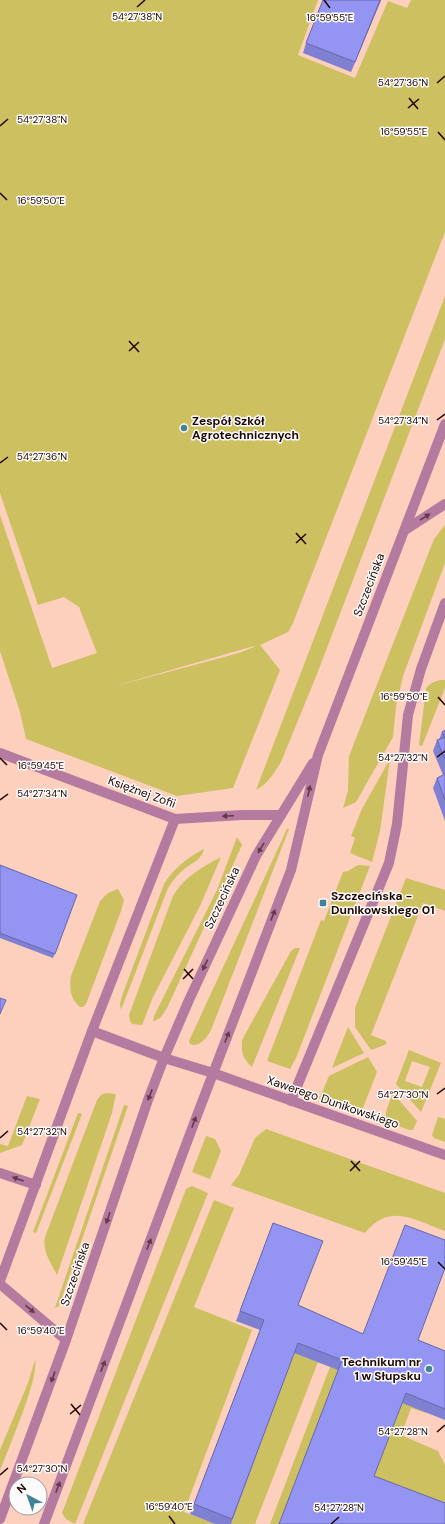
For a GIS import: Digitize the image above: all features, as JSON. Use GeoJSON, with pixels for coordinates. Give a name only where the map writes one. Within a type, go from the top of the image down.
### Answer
{"type":"FeatureCollection","features":[{"type":"Feature","properties":{"kind":"street","name":"Szczecińska"},"geometry":{"type":"LineString","coordinates":[[44,1524],[213,1073],[291,870],[318,755],[445,424]]}},
{"type":"Feature","properties":{"kind":"street"},"geometry":{"type":"LineString","coordinates":[[405,530],[445,504]]}},
{"type":"Feature","properties":{"kind":"street"},"geometry":{"type":"LineString","coordinates":[[291,1101],[389,863],[396,824],[408,715],[420,669],[445,603]]}},
{"type":"Feature","properties":{"kind":"street","name":"Księżnej Zofii"},"geometry":{"type":"LineString","coordinates":[[0,753],[175,819],[242,815],[281,815]]}},
{"type":"Feature","properties":{"kind":"street","name":"Szczecińska"},"geometry":{"type":"LineString","coordinates":[[0,1519],[66,1340],[148,1100],[164,1058],[189,1000],[256,856],[318,755]]}},
{"type":"Feature","properties":{"kind":"street"},"geometry":{"type":"LineString","coordinates":[[66,1340],[0,1282],[92,1031],[175,819]]}},
{"type":"Feature","properties":{"kind":"street"},"geometry":{"type":"LineString","coordinates":[[92,1031],[164,1058],[213,1073]]}},
{"type":"Feature","properties":{"kind":"street","name":"Xawerego Dunikowskiego"},"geometry":{"type":"LineString","coordinates":[[213,1073],[445,1155]]}},
{"type":"Feature","properties":{"kind":"street"},"geometry":{"type":"LineString","coordinates":[[0,1172],[36,1186]]}},
{"type":"Feature","properties":{"kind":"shaded area","name":"Zespół Szkół Agrotechnicznych"},"geometry":{"type":"Polygon","coordinates":[[[0,0],[318,0],[298,55],[355,78],[388,1],[407,8],[411,0],[445,0],[445,232],[293,623],[288,632],[260,645],[280,670],[233,788],[177,796],[26,739],[20,712],[0,651],[0,515],[52,668],[97,653],[79,607],[64,597],[38,605],[0,493],[0,0]],[[254,646],[112,687],[239,653],[254,646]]]}},
{"type":"Feature","properties":{"kind":"shaded area"},"geometry":{"type":"Polygon","coordinates":[[[445,296],[445,339],[317,674],[281,762],[267,782],[256,790],[445,296]]]}},
{"type":"Feature","properties":{"kind":"shaded area"},"geometry":{"type":"Polygon","coordinates":[[[445,525],[445,563],[403,676],[396,706],[393,737],[356,802],[343,808],[348,791],[349,757],[351,751],[434,539],[445,525]]]}},
{"type":"Feature","properties":{"kind":"shaded area"},"geometry":{"type":"Polygon","coordinates":[[[445,680],[445,688],[422,746],[419,745],[426,689],[434,682],[445,680]]]}},
{"type":"Feature","properties":{"kind":"shaded area"},"geometry":{"type":"Polygon","coordinates":[[[390,759],[380,831],[372,862],[350,853],[355,838],[351,836],[362,809],[390,759]]]}},
{"type":"Feature","properties":{"kind":"shaded area"},"geometry":{"type":"Polygon","coordinates":[[[287,829],[289,829],[211,1030],[205,1039],[197,1045],[190,1044],[189,1041],[287,829]]]}},
{"type":"Feature","properties":{"kind":"shaded area"},"geometry":{"type":"Polygon","coordinates":[[[237,837],[242,845],[167,1008],[161,1017],[153,1022],[154,1016],[217,890],[237,837]]]}},
{"type":"Feature","properties":{"kind":"shaded area"},"geometry":{"type":"Polygon","coordinates":[[[204,849],[201,856],[181,872],[168,888],[121,1010],[120,1004],[122,996],[164,884],[181,864],[204,849]]]}},
{"type":"Feature","properties":{"kind":"shaded area"},"geometry":{"type":"Polygon","coordinates":[[[221,857],[200,906],[153,997],[142,1025],[132,1024],[129,1015],[173,896],[182,883],[188,878],[221,857]]]}},
{"type":"Feature","properties":{"kind":"shaded area"},"geometry":{"type":"Polygon","coordinates":[[[358,865],[370,866],[296,1058],[290,1069],[267,1061],[321,920],[324,921],[343,872],[348,871],[358,865]]]}},
{"type":"Feature","properties":{"kind":"shaded area"},"geometry":{"type":"Polygon","coordinates":[[[406,878],[445,890],[445,911],[423,903],[371,1035],[386,1041],[387,1044],[371,1050],[355,1027],[355,1008],[406,878]]]}},
{"type":"Feature","properties":{"kind":"shaded area"},"geometry":{"type":"Polygon","coordinates":[[[118,889],[124,900],[121,911],[86,1004],[83,1007],[80,1007],[72,997],[70,985],[71,976],[100,901],[108,893],[118,889]]]}},
{"type":"Feature","properties":{"kind":"shaded area"},"geometry":{"type":"Polygon","coordinates":[[[295,948],[300,948],[252,1067],[243,1055],[242,1040],[291,951],[295,948]]]}},
{"type":"Feature","properties":{"kind":"shaded area"},"geometry":{"type":"Polygon","coordinates":[[[348,1027],[364,1053],[332,1068],[348,1027]]]}},
{"type":"Feature","properties":{"kind":"shaded area"},"geometry":{"type":"Polygon","coordinates":[[[409,1050],[441,1063],[421,1112],[396,1084],[409,1050]],[[412,1061],[405,1081],[422,1087],[430,1067],[412,1061]]]}},
{"type":"Feature","properties":{"kind":"shaded area"},"geometry":{"type":"Polygon","coordinates":[[[368,1057],[377,1072],[361,1113],[318,1098],[318,1096],[320,1097],[329,1076],[368,1057]]]}},
{"type":"Feature","properties":{"kind":"shaded area"},"geometry":{"type":"Polygon","coordinates":[[[106,1093],[116,1094],[112,1113],[57,1275],[46,1252],[44,1242],[45,1237],[97,1100],[101,1095],[106,1093]]]}},
{"type":"Feature","properties":{"kind":"shaded area"},"geometry":{"type":"Polygon","coordinates":[[[393,1093],[417,1121],[413,1130],[393,1124],[386,1118],[387,1109],[393,1093]]]}},
{"type":"Feature","properties":{"kind":"shaded area"},"geometry":{"type":"Polygon","coordinates":[[[27,1096],[40,1099],[22,1145],[0,1153],[0,1144],[8,1146],[27,1096]]]}},
{"type":"Feature","properties":{"kind":"shaded area"},"geometry":{"type":"Polygon","coordinates":[[[124,1105],[128,1106],[59,1306],[55,1308],[124,1105]]]}},
{"type":"Feature","properties":{"kind":"shaded area"},"geometry":{"type":"Polygon","coordinates":[[[78,1113],[82,1114],[36,1233],[33,1232],[78,1113]]]}},
{"type":"Feature","properties":{"kind":"shaded area"},"geometry":{"type":"Polygon","coordinates":[[[438,1117],[445,1119],[445,1142],[434,1138],[432,1135],[438,1117]]]}},
{"type":"Feature","properties":{"kind":"shaded area"},"geometry":{"type":"Polygon","coordinates":[[[266,1129],[445,1193],[445,1231],[403,1216],[393,1216],[384,1218],[374,1224],[365,1233],[231,1185],[239,1175],[255,1138],[266,1129]]]}},
{"type":"Feature","properties":{"kind":"shaded area"},"geometry":{"type":"Polygon","coordinates":[[[206,1136],[215,1139],[221,1151],[210,1179],[192,1172],[206,1136]]]}},
{"type":"Feature","properties":{"kind":"shaded area"},"geometry":{"type":"Polygon","coordinates":[[[192,1186],[208,1193],[75,1524],[66,1519],[62,1513],[186,1189],[192,1186]]]}},
{"type":"Feature","properties":{"kind":"shaded area"},"geometry":{"type":"Polygon","coordinates":[[[214,1200],[234,1208],[194,1307],[252,1330],[184,1512],[215,1524],[83,1524],[214,1200]]]}},
{"type":"Feature","properties":{"kind":"shaded area"},"geometry":{"type":"Polygon","coordinates":[[[294,1353],[318,1362],[255,1524],[231,1524],[294,1353]]]}},
{"type":"Feature","properties":{"kind":"shaded area"},"geometry":{"type":"Polygon","coordinates":[[[35,1360],[35,1369],[28,1398],[0,1471],[0,1450],[28,1383],[35,1360]]]}},
{"type":"Feature","properties":{"kind":"shaded area"},"geometry":{"type":"Polygon","coordinates":[[[330,1367],[339,1370],[279,1524],[270,1524],[330,1367]]]}},
{"type":"Feature","properties":{"kind":"shaded area"},"geometry":{"type":"Polygon","coordinates":[[[405,1395],[429,1405],[426,1413],[411,1408],[401,1435],[438,1451],[445,1465],[445,1515],[355,1480],[378,1466],[405,1395]]]}},
{"type":"Feature","properties":{"kind":"building"},"geometry":{"type":"Polygon","coordinates":[[[323,0],[380,0],[355,62],[306,43],[323,0]]]}},
{"type":"Feature","properties":{"kind":"building"},"geometry":{"type":"Polygon","coordinates":[[[445,730],[445,737],[442,732],[445,730]]]}},
{"type":"Feature","properties":{"kind":"building"},"geometry":{"type":"Polygon","coordinates":[[[445,737],[445,759],[437,740],[445,737]]]}},
{"type":"Feature","properties":{"kind":"building"},"geometry":{"type":"Polygon","coordinates":[[[445,774],[445,800],[437,778],[445,774]]]}},
{"type":"Feature","properties":{"kind":"building"},"geometry":{"type":"Polygon","coordinates":[[[0,865],[77,895],[55,954],[0,933],[0,865]]]}},
{"type":"Feature","properties":{"kind":"building"},"geometry":{"type":"Polygon","coordinates":[[[0,998],[6,1000],[0,1014],[0,998]]]}},
{"type":"Feature","properties":{"kind":"building"},"geometry":{"type":"Polygon","coordinates":[[[273,1223],[323,1241],[298,1305],[363,1334],[405,1225],[445,1240],[445,1268],[418,1340],[445,1351],[445,1409],[406,1393],[374,1476],[445,1503],[445,1524],[279,1524],[342,1360],[298,1343],[232,1519],[194,1504],[264,1320],[240,1311],[273,1223]]]}},
{"type":"Feature","properties":{"kind":"place","name":"Zespół Szkół Agrotechnicznych"},"geometry":{"type":"Point","coordinates":[184,428]}},
{"type":"Feature","properties":{"kind":"place","name":"Szczecińska - Dunikowskiego 01"},"geometry":{"type":"Point","coordinates":[323,903]}},
{"type":"Feature","properties":{"kind":"place","name":"Technikum nr 1 w Słupsku"},"geometry":{"type":"Point","coordinates":[429,1369]}}]}
